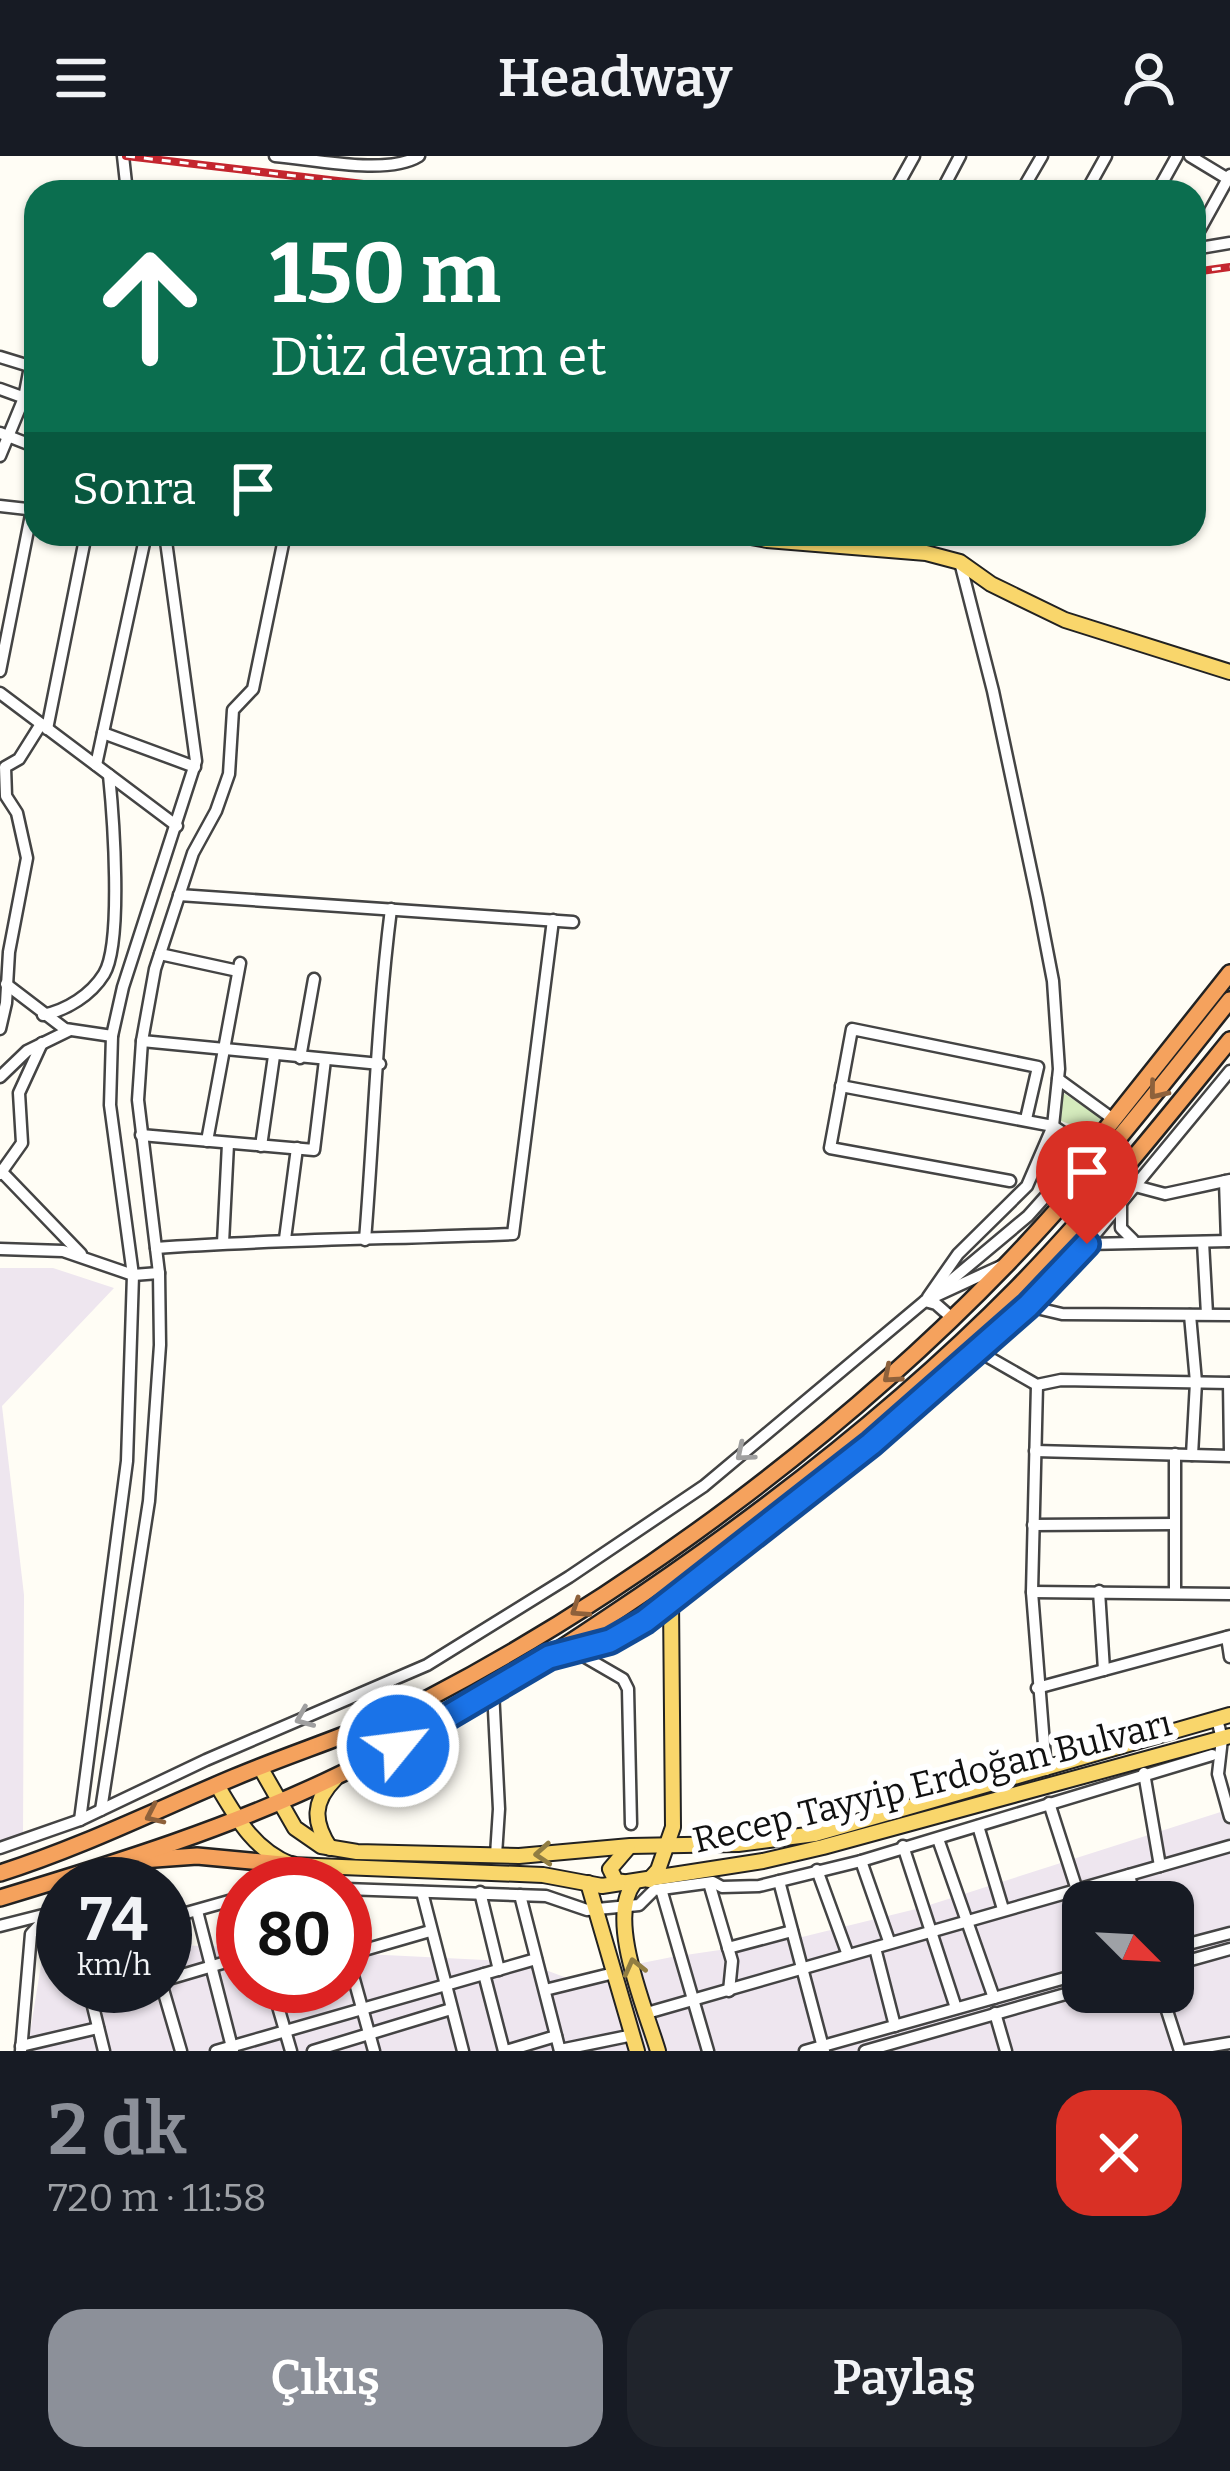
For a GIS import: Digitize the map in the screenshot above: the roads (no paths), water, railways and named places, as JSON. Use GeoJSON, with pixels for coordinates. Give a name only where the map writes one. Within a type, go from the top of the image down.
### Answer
{"type":"FeatureCollection","features":[{"type":"Feature","properties":{"kind":"highway"},"geometry":{"type":"LineString","coordinates":[[1102,1159],[1110,1124],[1230,974]]}},
{"type":"Feature","properties":{"kind":"highway"},"geometry":{"type":"LineString","coordinates":[[0,1873],[96,1840],[408,1708],[554,1626],[766,1477],[862,1399],[1008,1263],[1102,1159],[1230,1000]]}},
{"type":"Feature","properties":{"kind":"highway"},"geometry":{"type":"LineString","coordinates":[[131,1857],[338,1776],[549,1657],[737,1529],[916,1383],[1019,1286],[1084,1216],[1230,1040]]}},
{"type":"Feature","properties":{"kind":"highway"},"geometry":{"type":"LineString","coordinates":[[182,1857],[216,1858]]}},
{"type":"Feature","properties":{"kind":"highway"},"geometry":{"type":"LineString","coordinates":[[0,1898],[36,1887]]}},
{"type":"Feature","properties":{"kind":"main road"},"geometry":{"type":"LineString","coordinates":[[855,546],[926,553],[960,562],[991,584],[1065,620],[1230,672]]}},
{"type":"Feature","properties":{"kind":"main road"},"geometry":{"type":"LineString","coordinates":[[658,2051],[622,1906],[658,1870],[673,1818],[671,1600]]}},
{"type":"Feature","properties":{"kind":"main road","name":"Recep Tayyip Erdoğan Bulvarı"},"geometry":{"type":"LineString","coordinates":[[331,1848],[496,1855],[665,1848],[815,1834],[1223,1717]]}},
{"type":"Feature","properties":{"kind":"main road","name":"Recep Tayyip Erdoğan Bulvarı"},"geometry":{"type":"LineString","coordinates":[[372,1868],[648,1884],[823,1847],[1208,1750],[1226,1738]]}},
{"type":"Feature","properties":{"kind":"main road"},"geometry":{"type":"LineString","coordinates":[[260,1767],[304,1837],[331,1848]]}},
{"type":"Feature","properties":{"kind":"main road"},"geometry":{"type":"LineString","coordinates":[[331,1848],[318,1828],[316,1808],[323,1791],[338,1776]]}},
{"type":"Feature","properties":{"kind":"main road"},"geometry":{"type":"LineString","coordinates":[[217,1785],[236,1818],[271,1857]]}},
{"type":"Feature","properties":{"kind":"main road"},"geometry":{"type":"LineString","coordinates":[[630,1846],[611,1864],[610,1874],[616,1880],[648,1884]]}},
{"type":"Feature","properties":{"kind":"main road"},"geometry":{"type":"LineString","coordinates":[[588,1883],[635,2043]]}},
{"type":"Feature","properties":{"kind":"street"},"geometry":{"type":"LineString","coordinates":[[275,156],[386,166],[419,156]]}},
{"type":"Feature","properties":{"kind":"street"},"geometry":{"type":"LineString","coordinates":[[1190,156],[1229,177],[1206,218]]}},
{"type":"Feature","properties":{"kind":"street"},"geometry":{"type":"LineString","coordinates":[[0,456],[4,434],[24,408]]}},
{"type":"Feature","properties":{"kind":"street"},"geometry":{"type":"LineString","coordinates":[[0,671],[26,546]]}},
{"type":"Feature","properties":{"kind":"street"},"geometry":{"type":"LineString","coordinates":[[0,1029],[3,982],[27,858],[6,804],[5,767],[19,759],[44,726],[83,546]]}},
{"type":"Feature","properties":{"kind":"street"},"geometry":{"type":"LineString","coordinates":[[96,765],[144,546]]}},
{"type":"Feature","properties":{"kind":"street"},"geometry":{"type":"LineString","coordinates":[[80,1820],[127,1461],[133,1275],[110,1105],[112,1036],[123,987],[195,766],[167,546]]}},
{"type":"Feature","properties":{"kind":"street"},"geometry":{"type":"LineString","coordinates":[[101,1810],[148,1501],[160,1345],[159,1273],[138,1100],[142,1041],[160,954],[179,895],[229,774],[232,710],[253,689],[283,546]]}},
{"type":"Feature","properties":{"kind":"street"},"geometry":{"type":"LineString","coordinates":[[925,1301],[958,1254],[1027,1186],[1053,1126],[1058,1079],[1053,981],[994,691],[960,562]]}},
{"type":"Feature","properties":{"kind":"street"},"geometry":{"type":"LineString","coordinates":[[141,564],[169,564]]}},
{"type":"Feature","properties":{"kind":"street"},"geometry":{"type":"LineString","coordinates":[[0,693],[177,826]]}},
{"type":"Feature","properties":{"kind":"street"},"geometry":{"type":"LineString","coordinates":[[104,733],[195,766]]}},
{"type":"Feature","properties":{"kind":"street"},"geometry":{"type":"LineString","coordinates":[[43,1015],[61,1012],[86,994],[110,961],[114,919],[110,775]]}},
{"type":"Feature","properties":{"kind":"street"},"geometry":{"type":"LineString","coordinates":[[179,895],[573,922]]}},
{"type":"Feature","properties":{"kind":"street"},"geometry":{"type":"LineString","coordinates":[[364,1240],[391,909]]}},
{"type":"Feature","properties":{"kind":"street"},"geometry":{"type":"LineString","coordinates":[[156,1248],[285,1239],[513,1234],[553,920]]}},
{"type":"Feature","properties":{"kind":"street"},"geometry":{"type":"LineString","coordinates":[[160,954],[239,967],[207,1142]]}},
{"type":"Feature","properties":{"kind":"street"},"geometry":{"type":"LineString","coordinates":[[300,1058],[314,980]]}},
{"type":"Feature","properties":{"kind":"street"},"geometry":{"type":"LineString","coordinates":[[3,982],[70,1030],[112,1036]]}},
{"type":"Feature","properties":{"kind":"street"},"geometry":{"type":"LineString","coordinates":[[1010,1180],[830,1148],[852,1029],[1039,1067],[1026,1119]]}},
{"type":"Feature","properties":{"kind":"street"},"geometry":{"type":"LineString","coordinates":[[0,1077],[27,1051],[70,1030]]}},
{"type":"Feature","properties":{"kind":"street"},"geometry":{"type":"LineString","coordinates":[[142,1041],[380,1064]]}},
{"type":"Feature","properties":{"kind":"street"},"geometry":{"type":"LineString","coordinates":[[42,1043],[20,1093],[22,1143],[1,1172],[82,1254]]}},
{"type":"Feature","properties":{"kind":"street"},"geometry":{"type":"LineString","coordinates":[[261,1146],[274,1056]]}},
{"type":"Feature","properties":{"kind":"street"},"geometry":{"type":"LineString","coordinates":[[141,1135],[314,1150],[326,1060]]}},
{"type":"Feature","properties":{"kind":"street"},"geometry":{"type":"LineString","coordinates":[[549,1657],[610,1641],[671,1600],[871,1444],[1028,1306],[1087,1244],[1230,1071]]}},
{"type":"Feature","properties":{"kind":"street"},"geometry":{"type":"LineString","coordinates":[[0,1848],[80,1820],[250,1740],[428,1665],[704,1486],[1028,1216],[1110,1124],[1058,1079]]}},
{"type":"Feature","properties":{"kind":"street"},"geometry":{"type":"LineString","coordinates":[[841,1086],[1053,1126],[1102,1159]]}},
{"type":"Feature","properties":{"kind":"street"},"geometry":{"type":"LineString","coordinates":[[223,1243],[228,1144]]}},
{"type":"Feature","properties":{"kind":"street"},"geometry":{"type":"LineString","coordinates":[[285,1239],[297,1148]]}},
{"type":"Feature","properties":{"kind":"street"},"geometry":{"type":"LineString","coordinates":[[1087,1244],[1228,1241],[1227,1181],[1165,1193],[1135,1186]]}},
{"type":"Feature","properties":{"kind":"street"},"geometry":{"type":"LineString","coordinates":[[1122,1203],[1121,1228],[1136,1242]]}},
{"type":"Feature","properties":{"kind":"street"},"geometry":{"type":"LineString","coordinates":[[1203,1242],[1207,1314]]}},
{"type":"Feature","properties":{"kind":"street"},"geometry":{"type":"LineString","coordinates":[[0,1249],[82,1254],[133,1275],[159,1273]]}},
{"type":"Feature","properties":{"kind":"street"},"geometry":{"type":"LineString","coordinates":[[925,1301],[1008,1263]]}},
{"type":"Feature","properties":{"kind":"street"},"geometry":{"type":"LineString","coordinates":[[925,1301],[952,1318]]}},
{"type":"Feature","properties":{"kind":"street"},"geometry":{"type":"LineString","coordinates":[[1028,1306],[1062,1314],[1230,1315]]}},
{"type":"Feature","properties":{"kind":"street"},"geometry":{"type":"LineString","coordinates":[[1190,1315],[1196,1382],[1192,1455]]}},
{"type":"Feature","properties":{"kind":"street"},"geometry":{"type":"LineString","coordinates":[[976,1350],[1037,1384],[1061,1380],[1229,1383],[1230,1454],[1035,1451]]}},
{"type":"Feature","properties":{"kind":"street"},"geometry":{"type":"LineString","coordinates":[[1037,1384],[1032,1592],[1046,1770]]}},
{"type":"Feature","properties":{"kind":"street"},"geometry":{"type":"LineString","coordinates":[[1175,1454],[1175,1591]]}},
{"type":"Feature","properties":{"kind":"street"},"geometry":{"type":"LineString","coordinates":[[1033,1525],[1174,1524]]}},
{"type":"Feature","properties":{"kind":"street"},"geometry":{"type":"LineString","coordinates":[[1100,1591],[1104,1670]]}},
{"type":"Feature","properties":{"kind":"street"},"geometry":{"type":"LineString","coordinates":[[1032,1592],[1230,1594]]}},
{"type":"Feature","properties":{"kind":"street"},"geometry":{"type":"LineString","coordinates":[[1037,1688],[1228,1636],[1230,1657]]}},
{"type":"Feature","properties":{"kind":"street"},"geometry":{"type":"LineString","coordinates":[[573,1650],[623,1679],[628,1689],[631,1823]]}},
{"type":"Feature","properties":{"kind":"street"},"geometry":{"type":"LineString","coordinates":[[493,1690],[499,1809],[496,1855]]}},
{"type":"Feature","properties":{"kind":"street"},"geometry":{"type":"LineString","coordinates":[[1218,1774],[1226,1738],[1223,1717]]}},
{"type":"Feature","properties":{"kind":"street"},"geometry":{"type":"LineString","coordinates":[[1191,1728],[1208,1750],[1230,1817]]}},
{"type":"Feature","properties":{"kind":"street"},"geometry":{"type":"LineString","coordinates":[[250,1740],[260,1767]]}},
{"type":"Feature","properties":{"kind":"street"},"geometry":{"type":"LineString","coordinates":[[648,1884],[722,1887],[779,1881],[938,1839],[1208,1750]]}},
{"type":"Feature","properties":{"kind":"street"},"geometry":{"type":"LineString","coordinates":[[206,1760],[217,1785]]}},
{"type":"Feature","properties":{"kind":"street"},"geometry":{"type":"LineString","coordinates":[[1144,1773],[1160,1866]]}},
{"type":"Feature","properties":{"kind":"street"},"geometry":{"type":"LineString","coordinates":[[1049,1803],[1074,1881]]}},
{"type":"Feature","properties":{"kind":"street"},"geometry":{"type":"LineString","coordinates":[[977,1826],[1003,1909]]}},
{"type":"Feature","properties":{"kind":"street"},"geometry":{"type":"LineString","coordinates":[[938,1839],[994,1998]]}},
{"type":"Feature","properties":{"kind":"street"},"geometry":{"type":"LineString","coordinates":[[903,1846],[956,2008]]}},
{"type":"Feature","properties":{"kind":"street"},"geometry":{"type":"LineString","coordinates":[[1108,1881],[1230,1846]]}},
{"type":"Feature","properties":{"kind":"street"},"geometry":{"type":"LineString","coordinates":[[860,1861],[890,1942]]}},
{"type":"Feature","properties":{"kind":"street"},"geometry":{"type":"LineString","coordinates":[[817,1870],[848,1955]]}},
{"type":"Feature","properties":{"kind":"street"},"geometry":{"type":"LineString","coordinates":[[1129,1875],[1131,1881]]}},
{"type":"Feature","properties":{"kind":"street"},"geometry":{"type":"LineString","coordinates":[[779,1881],[824,2049]]}},
{"type":"Feature","properties":{"kind":"street"},"geometry":{"type":"LineString","coordinates":[[710,1883],[732,1961],[729,1990]]}},
{"type":"Feature","properties":{"kind":"street"},"geometry":{"type":"LineString","coordinates":[[372,1889],[547,1896],[597,1910],[640,1905],[654,1890],[648,1884]]}},
{"type":"Feature","properties":{"kind":"street"},"geometry":{"type":"LineString","coordinates":[[648,1884],[707,2051]]}},
{"type":"Feature","properties":{"kind":"street"},"geometry":{"type":"LineString","coordinates":[[422,1892],[463,2051]]}},
{"type":"Feature","properties":{"kind":"street"},"geometry":{"type":"LineString","coordinates":[[480,1892],[499,1970]]}},
{"type":"Feature","properties":{"kind":"street"},"geometry":{"type":"LineString","coordinates":[[647,2013],[1062,1894]]}},
{"type":"Feature","properties":{"kind":"street"},"geometry":{"type":"LineString","coordinates":[[520,1895],[559,2046]]}},
{"type":"Feature","properties":{"kind":"street"},"geometry":{"type":"LineString","coordinates":[[192,1912],[216,1905]]}},
{"type":"Feature","properties":{"kind":"street"},"geometry":{"type":"LineString","coordinates":[[197,1911],[232,2049]]}},
{"type":"Feature","properties":{"kind":"street"},"geometry":{"type":"LineString","coordinates":[[0,1926],[36,1917]]}},
{"type":"Feature","properties":{"kind":"street"},"geometry":{"type":"LineString","coordinates":[[36,1928],[31,1934],[28,2048],[59,2045],[98,2028]]}},
{"type":"Feature","properties":{"kind":"street"},"geometry":{"type":"LineString","coordinates":[[372,1945],[430,1931]]}},
{"type":"Feature","properties":{"kind":"street"},"geometry":{"type":"LineString","coordinates":[[728,1948],[792,1931]]}},
{"type":"Feature","properties":{"kind":"street"},"geometry":{"type":"LineString","coordinates":[[1194,1942],[1230,1933]]}},
{"type":"Feature","properties":{"kind":"street"},"geometry":{"type":"LineString","coordinates":[[875,1948],[895,2026]]}},
{"type":"Feature","properties":{"kind":"street"},"geometry":{"type":"LineString","coordinates":[[1194,1959],[1230,1949]]}},
{"type":"Feature","properties":{"kind":"street"},"geometry":{"type":"LineString","coordinates":[[372,2006],[536,1959]]}},
{"type":"Feature","properties":{"kind":"street"},"geometry":{"type":"LineString","coordinates":[[192,1973],[216,1965]]}},
{"type":"Feature","properties":{"kind":"street"},"geometry":{"type":"LineString","coordinates":[[544,1990],[614,1973]]}},
{"type":"Feature","properties":{"kind":"street"},"geometry":{"type":"LineString","coordinates":[[484,1974],[505,2051],[635,2043]]}},
{"type":"Feature","properties":{"kind":"street"},"geometry":{"type":"LineString","coordinates":[[805,2051],[1062,1979]]}},
{"type":"Feature","properties":{"kind":"street"},"geometry":{"type":"LineString","coordinates":[[865,2051],[1062,1995]]}},
{"type":"Feature","properties":{"kind":"street"},"geometry":{"type":"LineString","coordinates":[[313,2051],[451,2009]]}},
{"type":"Feature","properties":{"kind":"street"},"geometry":{"type":"LineString","coordinates":[[94,2013],[104,2051]]}},
{"type":"Feature","properties":{"kind":"street"},"geometry":{"type":"LineString","coordinates":[[172,2013],[181,2051]]}},
{"type":"Feature","properties":{"kind":"street"},"geometry":{"type":"LineString","coordinates":[[280,2013],[291,2051]]}},
{"type":"Feature","properties":{"kind":"street"},"geometry":{"type":"LineString","coordinates":[[216,2051],[348,2013]]}},
{"type":"Feature","properties":{"kind":"street"},"geometry":{"type":"LineString","coordinates":[[363,2013],[374,2051]]}},
{"type":"Feature","properties":{"kind":"street"},"geometry":{"type":"LineString","coordinates":[[995,2013],[1006,2051]]}},
{"type":"Feature","properties":{"kind":"street"},"geometry":{"type":"LineString","coordinates":[[1168,2013],[1181,2051],[1230,2043]]}},
{"type":"Feature","properties":{"kind":"railway"},"geometry":{"type":"LineString","coordinates":[[126,156],[329,180]]}},
{"type":"Feature","properties":{"kind":"railway"},"geometry":{"type":"LineString","coordinates":[[1206,270],[1230,267]]}}]}
